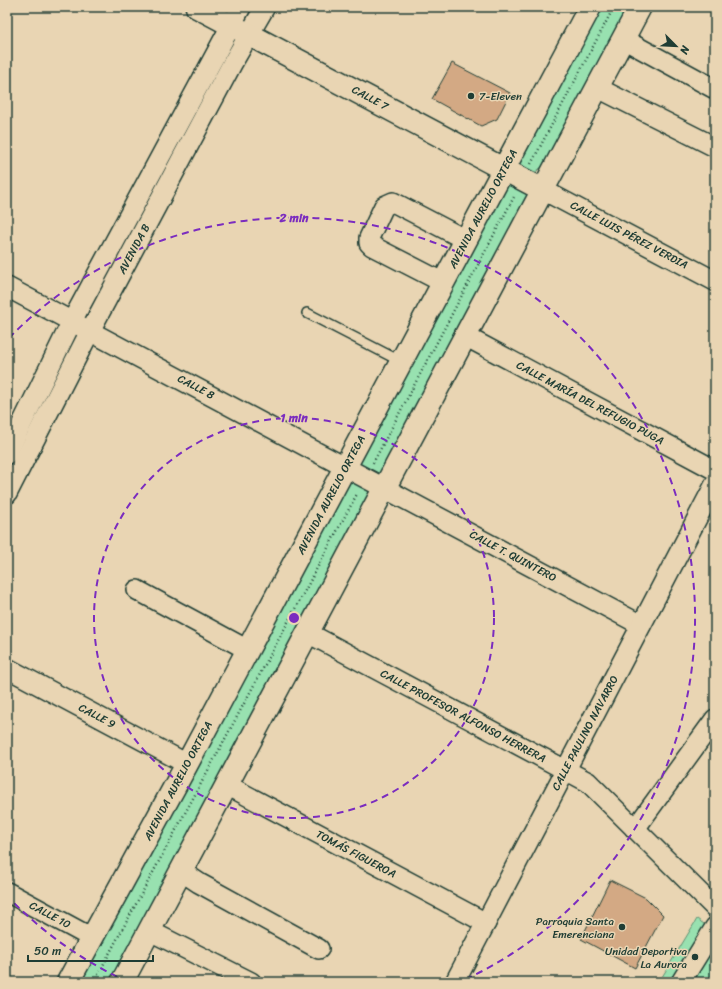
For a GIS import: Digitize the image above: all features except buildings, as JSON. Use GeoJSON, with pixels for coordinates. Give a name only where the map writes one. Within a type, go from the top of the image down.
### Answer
{"type":"FeatureCollection","features":[{"type":"Feature","properties":{"kind":"main road","name":"CALLE 7"},"geometry":{"type":"LineString","coordinates":[[197,7],[241,22],[543,190]]}},
{"type":"Feature","properties":{"kind":"main road","name":"AVENIDA AURELIO ORTEGA"},"geometry":{"type":"LineString","coordinates":[[68,982],[187,764],[590,7]]}},
{"type":"Feature","properties":{"kind":"main road"},"geometry":{"type":"LineString","coordinates":[[122,982],[640,7]]}},
{"type":"Feature","properties":{"kind":"street","name":"AVENIDA B"},"geometry":{"type":"LineString","coordinates":[[7,454],[72,321],[139,197],[241,22],[265,7]]}},
{"type":"Feature","properties":{"kind":"street","name":"AVENIDA B"},"geometry":{"type":"LineString","coordinates":[[7,494],[90,331],[156,207],[241,22]]}},
{"type":"Feature","properties":{"kind":"street"},"geometry":{"type":"LineString","coordinates":[[623,39],[715,89]]}},
{"type":"Feature","properties":{"kind":"street"},"geometry":{"type":"LineString","coordinates":[[598,88],[715,147]]}},
{"type":"Feature","properties":{"kind":"street","name":"CALLE LUIS PÉREZ VERDIA"},"geometry":{"type":"LineString","coordinates":[[543,190],[715,281]]}},
{"type":"Feature","properties":{"kind":"street"},"geometry":{"type":"LineString","coordinates":[[139,197],[156,207]]}},
{"type":"Feature","properties":{"kind":"street"},"geometry":{"type":"LineString","coordinates":[[444,283],[372,246],[369,243],[369,238],[384,206],[393,202],[466,240]]}},
{"type":"Feature","properties":{"kind":"street","name":"CALLE 8"},"geometry":{"type":"LineString","coordinates":[[7,287],[385,488]]}},
{"type":"Feature","properties":{"kind":"street","name":"CALLE MARÍA DEL REFUGIO PUGA"},"geometry":{"type":"LineString","coordinates":[[465,336],[715,470]]}},
{"type":"Feature","properties":{"kind":"street","name":"CALLE PAULINO NAVARRO"},"geometry":{"type":"LineString","coordinates":[[455,982],[641,625],[710,505],[715,484]]}},
{"type":"Feature","properties":{"kind":"street","name":"CALLE T. QUINTERO"},"geometry":{"type":"LineString","coordinates":[[385,488],[641,625]]}},
{"type":"Feature","properties":{"kind":"street"},"geometry":{"type":"LineString","coordinates":[[137,590],[248,650]]}},
{"type":"Feature","properties":{"kind":"street","name":"CALLE PROFESOR ALFONSO HERRERA"},"geometry":{"type":"LineString","coordinates":[[308,633],[588,782],[715,908]]}},
{"type":"Feature","properties":{"kind":"street","name":"CALLE 9"},"geometry":{"type":"LineString","coordinates":[[7,668],[187,764]]}},
{"type":"Feature","properties":{"kind":"street"},"geometry":{"type":"LineString","coordinates":[[636,829],[715,719]]}},
{"type":"Feature","properties":{"kind":"street","name":"TOMÁS FIGUEROA"},"geometry":{"type":"LineString","coordinates":[[227,785],[486,923]]}},
{"type":"Feature","properties":{"kind":"street"},"geometry":{"type":"LineString","coordinates":[[181,871],[199,883],[319,949]]}},
{"type":"Feature","properties":{"kind":"street","name":"CALLE 10"},"geometry":{"type":"LineString","coordinates":[[7,892],[92,938]]}},
{"type":"Feature","properties":{"kind":"street"},"geometry":{"type":"LineString","coordinates":[[681,982],[715,927]]}},
{"type":"Feature","properties":{"kind":"street"},"geometry":{"type":"LineString","coordinates":[[150,931],[251,982]]}},
{"type":"Feature","properties":{"kind":"lane"},"geometry":{"type":"LineString","coordinates":[[307,313],[402,362]]}},
{"type":"Feature","properties":{"kind":"path"},"geometry":{"type":"LineString","coordinates":[[94,982],[365,478],[614,7]]}},
{"type":"Feature","properties":{"kind":"green space"},"geometry":{"type":"Polygon","coordinates":[[[592,7],[627,7],[543,166],[533,174],[513,165],[592,7]]]}},
{"type":"Feature","properties":{"kind":"green space"},"geometry":{"type":"Polygon","coordinates":[[[504,171],[523,176],[532,199],[117,982],[71,982],[504,171]]]}},
{"type":"Feature","properties":{"kind":"green space","name":"Unidad Deportiva La Aurora"},"geometry":{"type":"Polygon","coordinates":[[[697,919],[715,932],[715,982],[659,982],[697,919]]]}},
{"type":"Feature","properties":{"kind":"place","name":"7-Eleven"},"geometry":{"type":"Point","coordinates":[471,96]}},
{"type":"Feature","properties":{"kind":"place","name":"Parroquia Santa Emerenciana"},"geometry":{"type":"Point","coordinates":[622,927]}},
{"type":"Feature","properties":{"kind":"place","name":"Unidad Deportiva La Aurora"},"geometry":{"type":"Point","coordinates":[695,957]}}]}
